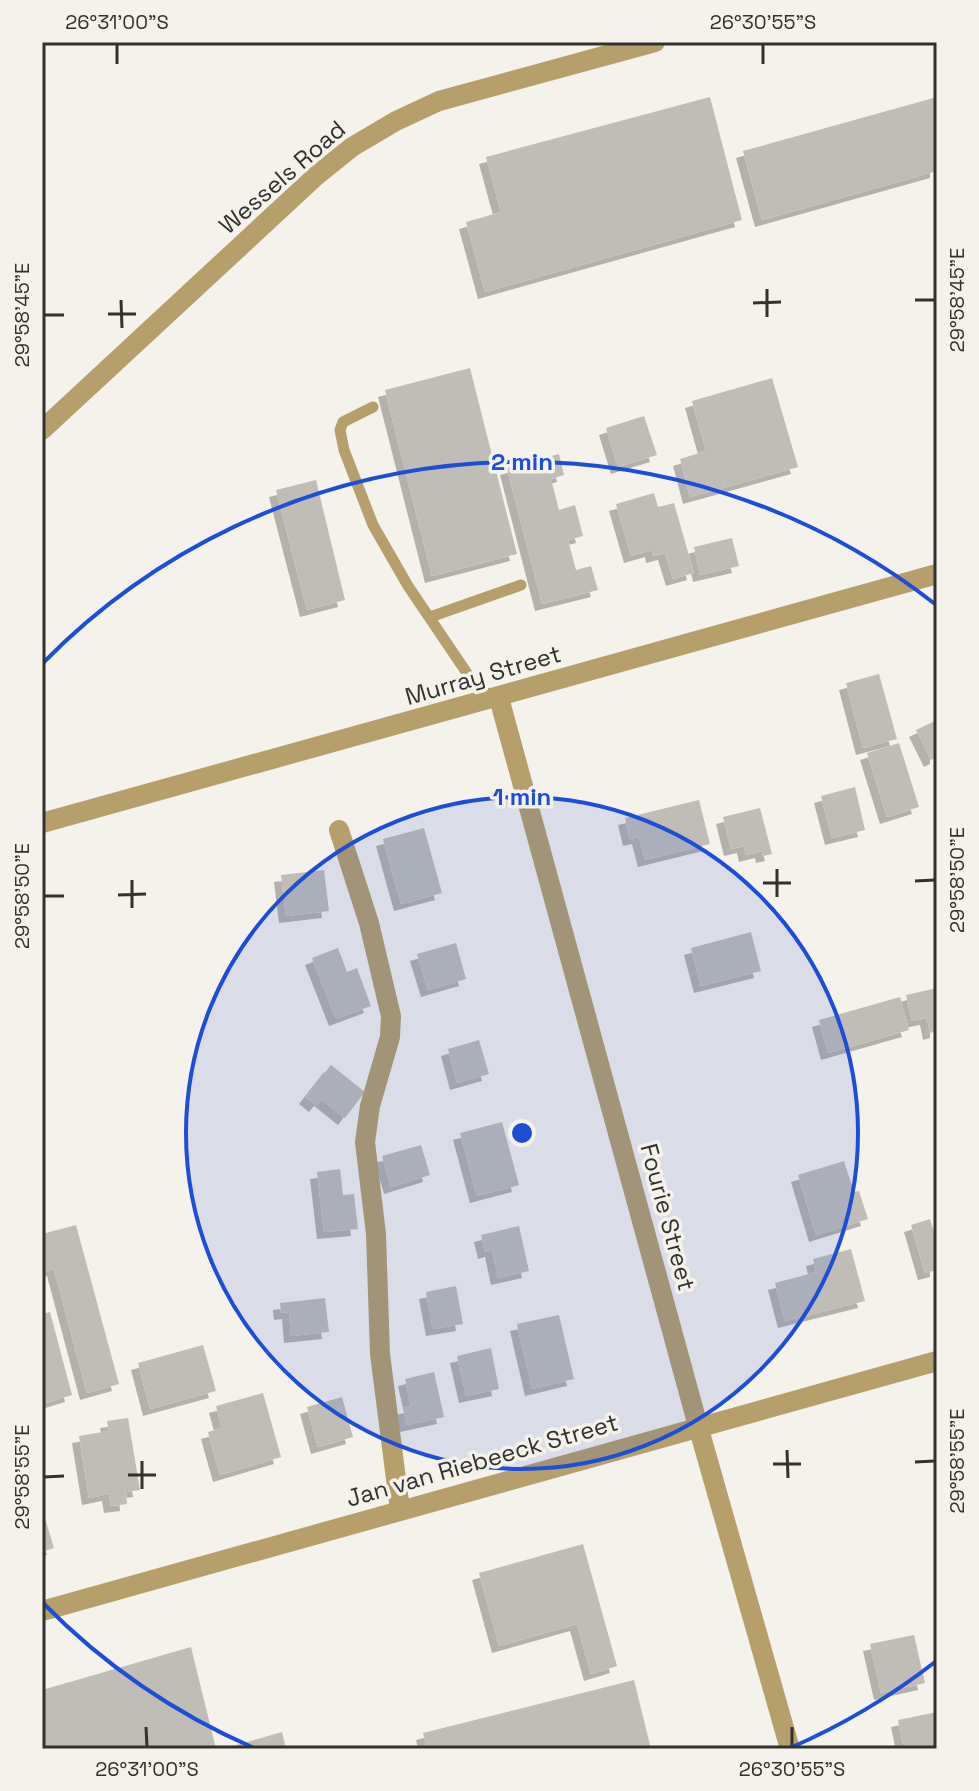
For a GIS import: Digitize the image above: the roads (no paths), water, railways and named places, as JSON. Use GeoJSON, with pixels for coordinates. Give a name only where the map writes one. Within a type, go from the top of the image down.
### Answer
{"type":"FeatureCollection","features":[{"type":"Feature","properties":{"kind":"street","name":"Wessels Road"},"geometry":{"type":"LineString","coordinates":[[42,430],[316,176],[352,147],[396,121],[439,101],[655,42]]}},
{"type":"Feature","properties":{"kind":"street","name":"Murray Street"},"geometry":{"type":"LineString","coordinates":[[42,823],[937,574]]}},
{"type":"Feature","properties":{"kind":"street","name":"Fourie Street"},"geometry":{"type":"LineString","coordinates":[[499,698],[698,1426],[790,1749]]}},
{"type":"Feature","properties":{"kind":"street"},"geometry":{"type":"LineString","coordinates":[[339,830],[369,923],[391,1016],[390,1037],[370,1106],[365,1142],[376,1234],[380,1354],[400,1510]]}},
{"type":"Feature","properties":{"kind":"street","name":"Jan van Riebeeck Street"},"geometry":{"type":"LineString","coordinates":[[42,1611],[937,1361]]}},
{"type":"Feature","properties":{"kind":"lane"},"geometry":{"type":"LineString","coordinates":[[373,407],[343,422],[340,430],[344,450],[373,525],[408,586],[473,682],[499,698]]}},
{"type":"Feature","properties":{"kind":"lane"},"geometry":{"type":"LineString","coordinates":[[430,617],[521,585]]}}]}
